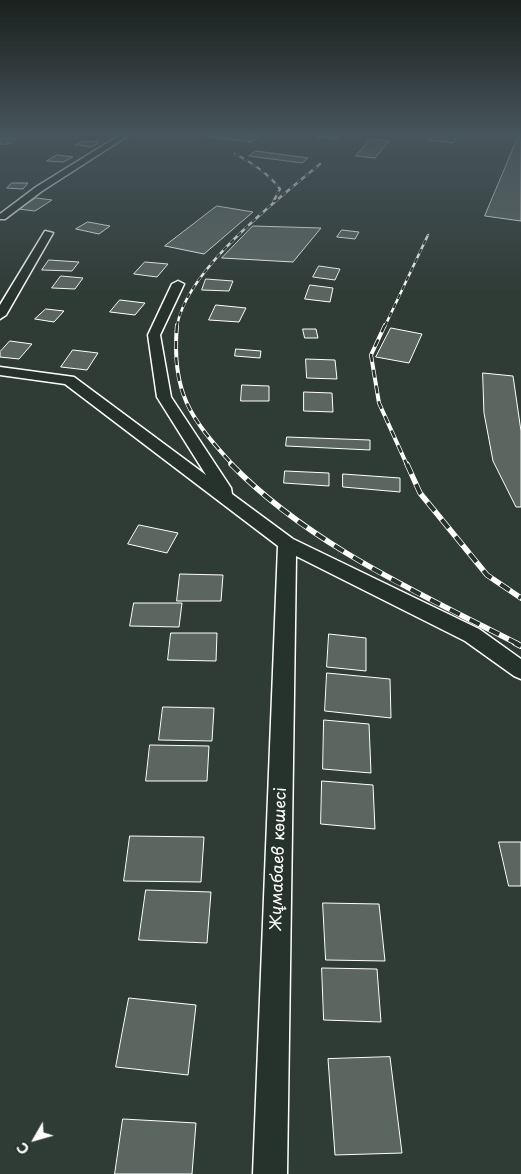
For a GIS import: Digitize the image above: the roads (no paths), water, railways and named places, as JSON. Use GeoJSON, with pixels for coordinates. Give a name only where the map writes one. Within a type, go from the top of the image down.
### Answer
{"type":"FeatureCollection","features":[{"type":"Feature","properties":{"kind":"street"},"geometry":{"type":"LineString","coordinates":[[2,217],[38,190]]}},
{"type":"Feature","properties":{"kind":"street"},"geometry":{"type":"LineString","coordinates":[[0,315],[48,233]]}},
{"type":"Feature","properties":{"kind":"street"},"geometry":{"type":"LineString","coordinates":[[178,284],[154,336],[164,397],[231,502]]}},
{"type":"Feature","properties":{"kind":"street"},"geometry":{"type":"LineString","coordinates":[[0,371],[69,380],[288,544],[472,635],[521,670]]}},
{"type":"Feature","properties":{"kind":"street","name":"Жұмабаев көшесі"},"geometry":{"type":"LineString","coordinates":[[270,1174],[288,544]]}},
{"type":"Feature","properties":{"kind":"railway"},"geometry":{"type":"LineString","coordinates":[[273,202],[280,190]]}},
{"type":"Feature","properties":{"kind":"railway"},"geometry":{"type":"LineString","coordinates":[[177,326],[184,304],[197,282],[215,259],[258,216],[289,190]]}},
{"type":"Feature","properties":{"kind":"railway"},"geometry":{"type":"LineString","coordinates":[[385,326],[428,235]]}},
{"type":"Feature","properties":{"kind":"railway"},"geometry":{"type":"LineString","coordinates":[[177,325],[177,369],[187,402],[205,433],[233,465]]}},
{"type":"Feature","properties":{"kind":"railway"},"geometry":{"type":"LineString","coordinates":[[385,325],[371,355],[379,403],[407,465]]}},
{"type":"Feature","properties":{"kind":"railway"},"geometry":{"type":"LineString","coordinates":[[231,464],[262,493],[330,543],[405,586],[518,644]]}},
{"type":"Feature","properties":{"kind":"railway"},"geometry":{"type":"LineString","coordinates":[[407,464],[420,493],[487,575],[521,598]]}},
{"type":"Feature","properties":{"kind":"railway"},"geometry":{"type":"LineString","coordinates":[[515,643],[521,646]]}}]}
